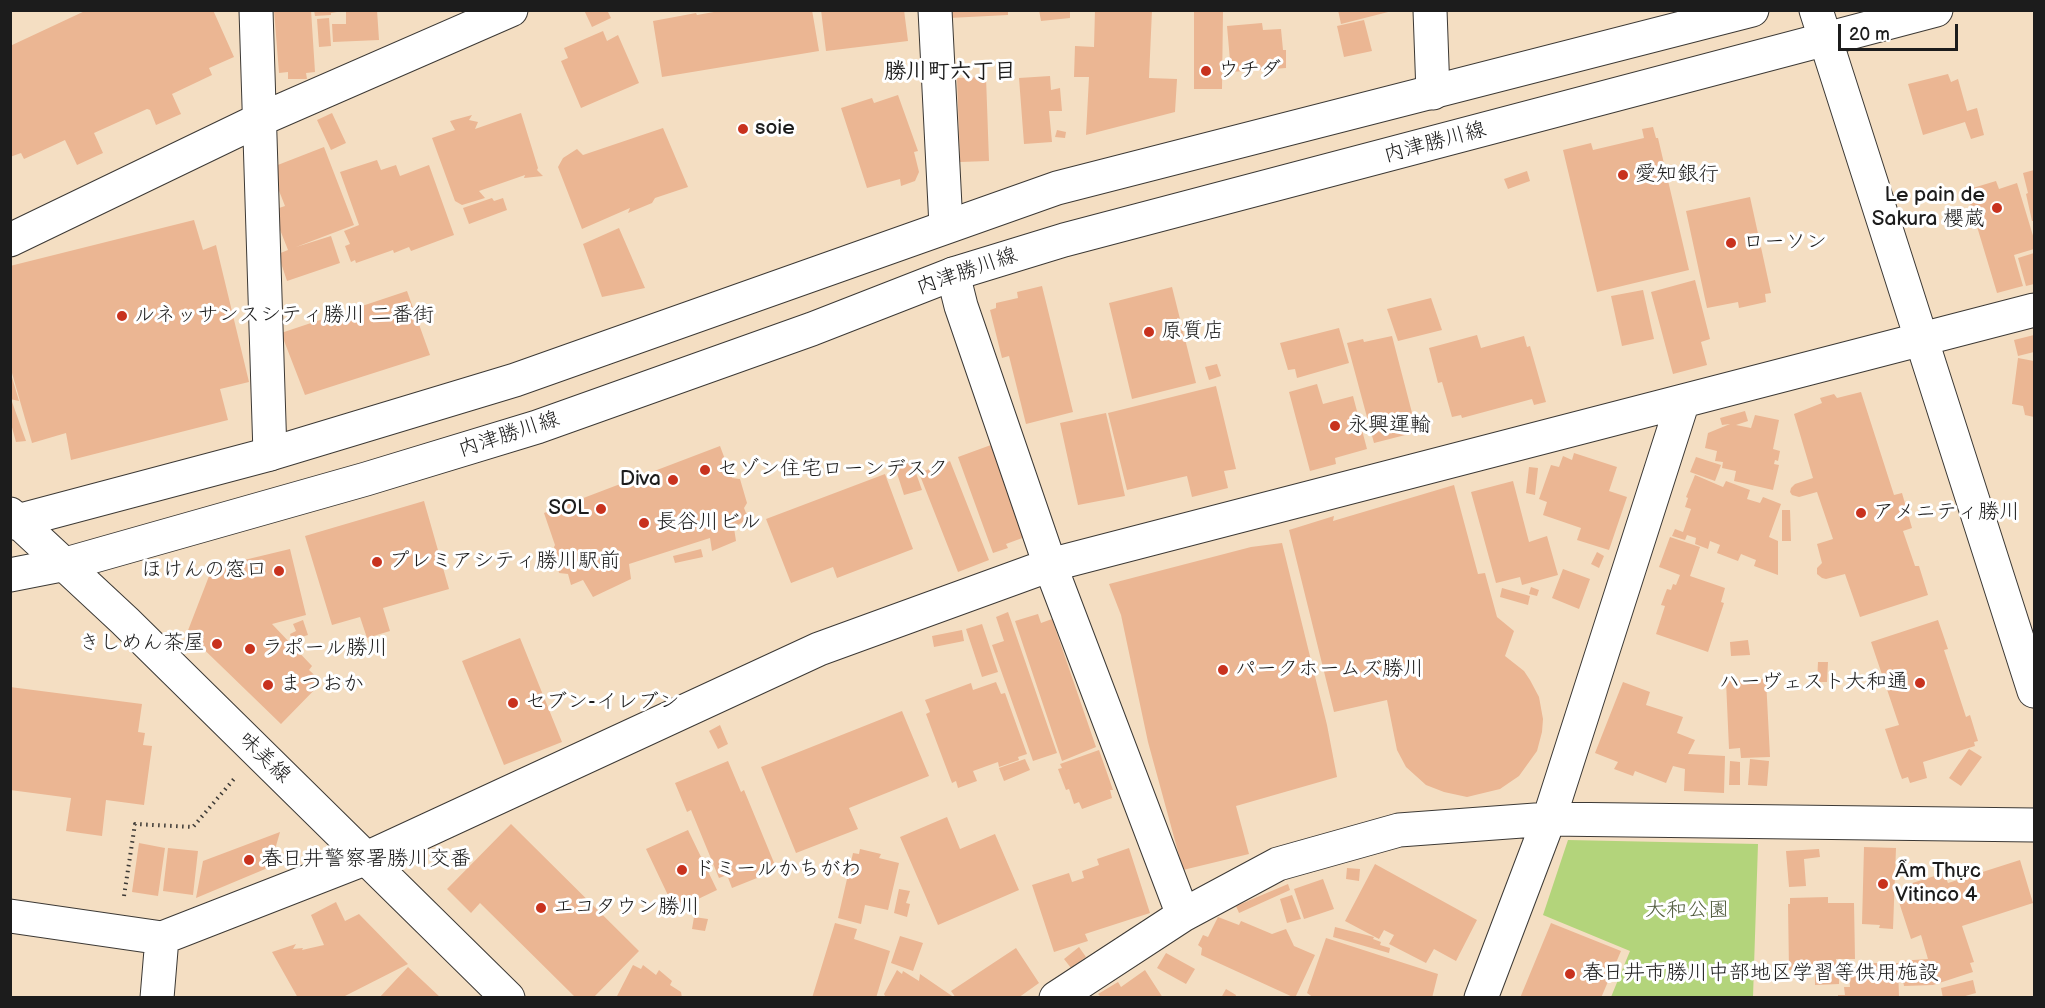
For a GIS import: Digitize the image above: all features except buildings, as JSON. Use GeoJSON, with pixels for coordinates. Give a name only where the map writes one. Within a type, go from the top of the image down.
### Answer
{"type":"FeatureCollection","features":[{"type":"Feature","properties":{"kind":"street"},"geometry":{"type":"LineString","coordinates":[[256,10],[270,454]]}},
{"type":"Feature","properties":{"kind":"street"},"geometry":{"type":"LineString","coordinates":[[10,240],[259,120],[512,10]]}},
{"type":"Feature","properties":{"kind":"street"},"geometry":{"type":"LineString","coordinates":[[935,10],[945,226]]}},
{"type":"Feature","properties":{"kind":"street"},"geometry":{"type":"LineString","coordinates":[[1430,10],[1433,93]]}},
{"type":"Feature","properties":{"kind":"street"},"geometry":{"type":"LineString","coordinates":[[13,519],[270,454],[515,380],[1057,188],[1752,10]]}},
{"type":"Feature","properties":{"kind":"street","name":"内津勝川線"},"geometry":{"type":"LineString","coordinates":[[10,575],[66,564],[366,479],[537,427],[812,329],[953,274],[1064,240],[1821,25],[1936,10]]}},
{"type":"Feature","properties":{"kind":"street"},"geometry":{"type":"LineString","coordinates":[[1821,25],[2034,691]]}},
{"type":"Feature","properties":{"kind":"street"},"geometry":{"type":"LineString","coordinates":[[953,274],[965,317],[1050,565],[1183,915]]}},
{"type":"Feature","properties":{"kind":"street"},"geometry":{"type":"LineString","coordinates":[[10,916],[162,938],[367,858],[819,649],[1050,565],[2034,310]]}},
{"type":"Feature","properties":{"kind":"street"},"geometry":{"type":"LineString","coordinates":[[1482,998],[1549,819],[1683,400]]}},
{"type":"Feature","properties":{"kind":"street","name":"味美線"},"geometry":{"type":"LineString","coordinates":[[13,519],[66,564],[508,998]]}},
{"type":"Feature","properties":{"kind":"street"},"geometry":{"type":"LineString","coordinates":[[1056,998],[1183,915],[1278,864],[1399,830],[1549,819],[2034,825]]}},
{"type":"Feature","properties":{"kind":"street"},"geometry":{"type":"LineString","coordinates":[[157,998],[162,938]]}},
{"type":"Feature","properties":{"kind":"path"},"geometry":{"type":"LineString","coordinates":[[118,931],[135,824],[193,827],[236,776]]}},
{"type":"Feature","properties":{"kind":"green space","name":"大和公園"},"geometry":{"type":"Polygon","coordinates":[[[1568,840],[1758,844],[1753,997],[1611,997],[1630,951],[1543,915],[1568,840]]]}},
{"type":"Feature","properties":{"kind":"place","name":"ウチダ"},"geometry":{"type":"Point","coordinates":[1206,71]}},
{"type":"Feature","properties":{"kind":"place","name":"soie"},"geometry":{"type":"Point","coordinates":[743,129]}},
{"type":"Feature","properties":{"kind":"place","name":"愛知銀行"},"geometry":{"type":"Point","coordinates":[1623,175]}},
{"type":"Feature","properties":{"kind":"place","name":"Le pain de Sakura 櫻蔵"},"geometry":{"type":"Point","coordinates":[1997,208]}},
{"type":"Feature","properties":{"kind":"place","name":"ローソン"},"geometry":{"type":"Point","coordinates":[1731,243]}},
{"type":"Feature","properties":{"kind":"place","name":"ルネッサンスシティ勝川 二番街"},"geometry":{"type":"Point","coordinates":[122,316]}},
{"type":"Feature","properties":{"kind":"place","name":"原質店"},"geometry":{"type":"Point","coordinates":[1149,332]}},
{"type":"Feature","properties":{"kind":"place","name":"永興運輸"},"geometry":{"type":"Point","coordinates":[1335,426]}},
{"type":"Feature","properties":{"kind":"place","name":"セゾン住宅ローンデスク"},"geometry":{"type":"Point","coordinates":[705,470]}},
{"type":"Feature","properties":{"kind":"place","name":"Diva"},"geometry":{"type":"Point","coordinates":[673,480]}},
{"type":"Feature","properties":{"kind":"place","name":"SOL"},"geometry":{"type":"Point","coordinates":[601,509]}},
{"type":"Feature","properties":{"kind":"place","name":"アメニティ勝川"},"geometry":{"type":"Point","coordinates":[1861,513]}},
{"type":"Feature","properties":{"kind":"place","name":"長谷川ビル"},"geometry":{"type":"Point","coordinates":[644,523]}},
{"type":"Feature","properties":{"kind":"place","name":"プレミアシティ勝川駅前"},"geometry":{"type":"Point","coordinates":[377,562]}},
{"type":"Feature","properties":{"kind":"place","name":"ほけんの窓口"},"geometry":{"type":"Point","coordinates":[279,571]}},
{"type":"Feature","properties":{"kind":"place","name":"きしめん茶屋"},"geometry":{"type":"Point","coordinates":[217,644]}},
{"type":"Feature","properties":{"kind":"place","name":"ラポール勝川"},"geometry":{"type":"Point","coordinates":[250,649]}},
{"type":"Feature","properties":{"kind":"place","name":"パークホームズ勝川"},"geometry":{"type":"Point","coordinates":[1223,670]}},
{"type":"Feature","properties":{"kind":"place","name":"ハーヴェスト大和通"},"geometry":{"type":"Point","coordinates":[1920,683]}},
{"type":"Feature","properties":{"kind":"place","name":"まつおか"},"geometry":{"type":"Point","coordinates":[268,685]}},
{"type":"Feature","properties":{"kind":"place","name":"セブン-イレブン"},"geometry":{"type":"Point","coordinates":[513,703]}},
{"type":"Feature","properties":{"kind":"place","name":"春日井警察署勝川交番"},"geometry":{"type":"Point","coordinates":[249,860]}},
{"type":"Feature","properties":{"kind":"place","name":"ドミールかちがわ"},"geometry":{"type":"Point","coordinates":[682,870]}},
{"type":"Feature","properties":{"kind":"place","name":"Ẩm Thực Vitinco 4"},"geometry":{"type":"Point","coordinates":[1883,884]}},
{"type":"Feature","properties":{"kind":"place","name":"エコタウン勝川"},"geometry":{"type":"Point","coordinates":[541,908]}},
{"type":"Feature","properties":{"kind":"place","name":"春日井市勝川中部地区学習等供用施設"},"geometry":{"type":"Point","coordinates":[1570,974]}},
{"type":"Feature","properties":{"kind":"district","name":"勝川町六丁目"},"geometry":{"type":"Point","coordinates":[950,72]}}]}
